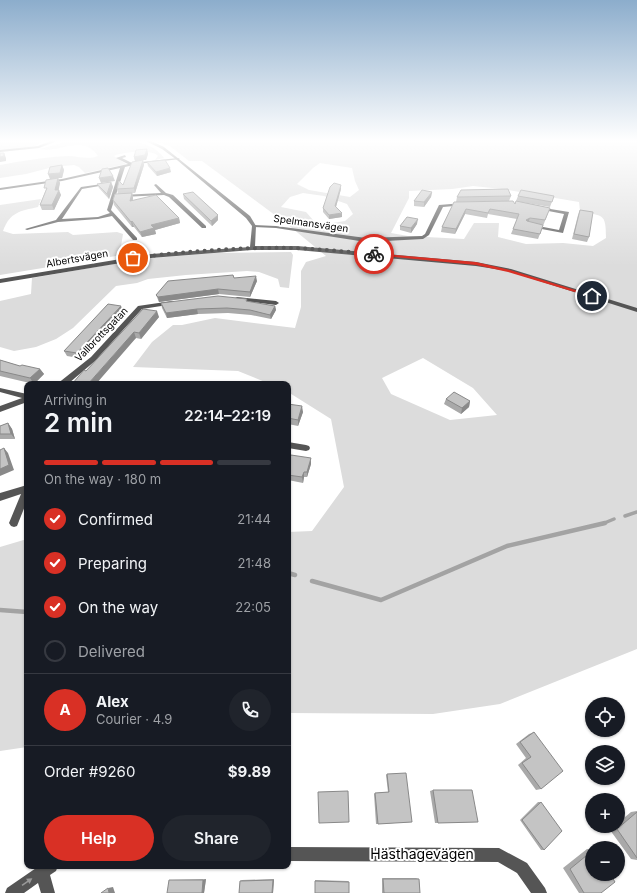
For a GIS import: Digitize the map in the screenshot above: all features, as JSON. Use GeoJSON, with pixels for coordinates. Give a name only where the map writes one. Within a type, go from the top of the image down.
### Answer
{"type":"FeatureCollection","features":[{"type":"Feature","properties":{"kind":"street"},"geometry":{"type":"LineString","coordinates":[[0,189],[44,183]]}},
{"type":"Feature","properties":{"kind":"street"},"geometry":{"type":"LineString","coordinates":[[207,183],[248,217],[254,226],[252,248]]}},
{"type":"Feature","properties":{"kind":"street"},"geometry":{"type":"LineString","coordinates":[[58,221],[81,188],[118,184],[109,210],[135,239]]}},
{"type":"Feature","properties":{"kind":"street"},"geometry":{"type":"LineString","coordinates":[[156,185],[164,194]]}},
{"type":"Feature","properties":{"kind":"street"},"geometry":{"type":"LineString","coordinates":[[113,197],[164,194],[171,196],[204,227]]}},
{"type":"Feature","properties":{"kind":"street","name":"Spelmansvägen"},"geometry":{"type":"LineString","coordinates":[[254,226],[276,227],[366,240],[423,237],[427,235],[441,206],[466,204]]}},
{"type":"Feature","properties":{"kind":"street"},"geometry":{"type":"LineString","coordinates":[[536,207],[567,213],[560,238]]}},
{"type":"Feature","properties":{"kind":"street"},"geometry":{"type":"LineString","coordinates":[[27,229],[58,221],[98,218],[113,214]]}},
{"type":"Feature","properties":{"kind":"street"},"geometry":{"type":"LineString","coordinates":[[528,225],[561,232]]}},
{"type":"Feature","properties":{"kind":"street","name":"Albertsvägen"},"geometry":{"type":"LineString","coordinates":[[0,281],[151,256],[252,248],[297,248],[367,253],[476,264],[509,270],[637,310]]}},
{"type":"Feature","properties":{"kind":"street"},"geometry":{"type":"LineString","coordinates":[[226,298],[276,303]]}},
{"type":"Feature","properties":{"kind":"street","name":"Vallbrottsgatan"},"geometry":{"type":"LineString","coordinates":[[67,381],[93,359],[140,307],[177,302]]}},
{"type":"Feature","properties":{"kind":"street"},"geometry":{"type":"LineString","coordinates":[[0,390],[24,397]]}},
{"type":"Feature","properties":{"kind":"street"},"geometry":{"type":"LineString","coordinates":[[0,410],[24,399]]}},
{"type":"Feature","properties":{"kind":"street"},"geometry":{"type":"LineString","coordinates":[[291,446],[306,448]]}},
{"type":"Feature","properties":{"kind":"street"},"geometry":{"type":"LineString","coordinates":[[0,497],[24,490]]}},
{"type":"Feature","properties":{"kind":"street"},"geometry":{"type":"LineString","coordinates":[[14,523],[24,497]]}},
{"type":"Feature","properties":{"kind":"street","name":"Hästhagevägen"},"geometry":{"type":"LineString","coordinates":[[291,854],[499,855],[522,868],[540,893]]}},
{"type":"Feature","properties":{"kind":"street"},"geometry":{"type":"LineString","coordinates":[[12,893],[47,869]]}},
{"type":"Feature","properties":{"kind":"street"},"geometry":{"type":"LineString","coordinates":[[47,869],[48,893]]}},
{"type":"Feature","properties":{"kind":"shaded area"},"geometry":{"type":"Polygon","coordinates":[[[231,183],[298,183],[297,184],[309,190],[350,197],[359,190],[356,183],[637,183],[637,649],[500,704],[433,714],[291,713],[291,532],[312,531],[344,487],[331,419],[291,394],[291,381],[263,381],[238,371],[133,367],[152,342],[173,325],[182,325],[215,318],[295,328],[301,307],[301,271],[306,262],[326,256],[287,224],[231,183]],[[473,186],[452,189],[409,191],[409,198],[391,233],[408,236],[464,239],[474,223],[499,223],[498,237],[526,244],[563,243],[593,246],[606,238],[605,224],[602,217],[580,211],[579,202],[502,189],[473,186]],[[303,193],[290,197],[281,207],[306,212],[313,220],[321,225],[345,221],[353,214],[347,204],[324,196],[303,193]],[[423,358],[382,378],[391,394],[450,420],[497,415],[473,388],[423,358]]]}},
{"type":"Feature","properties":{"kind":"shaded area"},"geometry":{"type":"Polygon","coordinates":[[[41,199],[38,207],[21,211],[12,216],[3,231],[13,234],[68,232],[73,235],[117,232],[123,234],[120,252],[116,256],[0,275],[0,205],[41,199]]]}},
{"type":"Feature","properties":{"kind":"shaded area"},"geometry":{"type":"Polygon","coordinates":[[[291,252],[293,255],[289,288],[280,287],[278,279],[259,272],[247,271],[148,279],[137,283],[116,286],[73,328],[56,339],[36,347],[14,351],[0,347],[0,301],[31,294],[32,278],[142,259],[215,253],[291,252]]]}},
{"type":"Feature","properties":{"kind":"shaded area"},"geometry":{"type":"Polygon","coordinates":[[[24,540],[24,747],[0,751],[0,547],[24,540]]]}},
{"type":"Feature","properties":{"kind":"building"},"geometry":{"type":"Polygon","coordinates":[[[45,183],[57,183],[55,190],[59,190],[52,205],[40,205],[47,188],[44,188],[45,183]]]}},
{"type":"Feature","properties":{"kind":"building"},"geometry":{"type":"Polygon","coordinates":[[[111,183],[107,194],[97,184],[111,183]]]}},
{"type":"Feature","properties":{"kind":"building"},"geometry":{"type":"Polygon","coordinates":[[[119,183],[123,185],[124,183],[136,183],[134,188],[117,189],[119,183]]]}},
{"type":"Feature","properties":{"kind":"building"},"geometry":{"type":"Polygon","coordinates":[[[334,183],[341,185],[335,206],[342,213],[329,215],[323,208],[330,187],[334,183]]]}},
{"type":"Feature","properties":{"kind":"building"},"geometry":{"type":"Polygon","coordinates":[[[508,189],[511,196],[457,197],[461,190],[508,189]]]}},
{"type":"Feature","properties":{"kind":"building"},"geometry":{"type":"Polygon","coordinates":[[[422,190],[432,192],[424,202],[414,201],[422,190]]]}},
{"type":"Feature","properties":{"kind":"building"},"geometry":{"type":"Polygon","coordinates":[[[521,190],[554,196],[552,202],[518,196],[521,190]]]}},
{"type":"Feature","properties":{"kind":"building"},"geometry":{"type":"Polygon","coordinates":[[[193,192],[218,215],[211,221],[183,194],[193,192]]]}},
{"type":"Feature","properties":{"kind":"building"},"geometry":{"type":"Polygon","coordinates":[[[132,193],[130,201],[156,195],[179,218],[151,225],[154,228],[140,232],[113,200],[115,194],[132,193]]]}},
{"type":"Feature","properties":{"kind":"building"},"geometry":{"type":"Polygon","coordinates":[[[513,201],[515,204],[516,201],[550,208],[545,220],[530,218],[526,220],[543,225],[540,234],[513,229],[519,214],[490,209],[488,213],[466,209],[456,229],[442,227],[454,202],[513,201]]]}},
{"type":"Feature","properties":{"kind":"building"},"geometry":{"type":"Polygon","coordinates":[[[580,210],[593,212],[589,237],[574,234],[580,210]]]}},
{"type":"Feature","properties":{"kind":"building"},"geometry":{"type":"Polygon","coordinates":[[[407,217],[418,219],[411,228],[400,226],[407,217]]]}},
{"type":"Feature","properties":{"kind":"building"},"geometry":{"type":"Polygon","coordinates":[[[233,275],[234,278],[256,276],[250,292],[218,289],[158,297],[156,295],[168,281],[233,275]]]}},
{"type":"Feature","properties":{"kind":"building"},"geometry":{"type":"Polygon","coordinates":[[[218,296],[247,299],[246,301],[275,306],[270,315],[250,310],[227,308],[197,309],[166,313],[161,303],[218,296]]]}},
{"type":"Feature","properties":{"kind":"building"},"geometry":{"type":"Polygon","coordinates":[[[108,304],[121,306],[77,353],[64,351],[108,304]]]}},
{"type":"Feature","properties":{"kind":"building"},"geometry":{"type":"Polygon","coordinates":[[[143,309],[157,311],[139,333],[134,332],[91,381],[75,381],[84,370],[86,371],[143,309]]]}},
{"type":"Feature","properties":{"kind":"building"},"geometry":{"type":"Polygon","coordinates":[[[0,360],[20,366],[22,365],[40,369],[30,378],[0,371],[0,360]]]}},
{"type":"Feature","properties":{"kind":"building"},"geometry":{"type":"Polygon","coordinates":[[[454,392],[470,401],[462,408],[446,399],[454,392]]]}},
{"type":"Feature","properties":{"kind":"building"},"geometry":{"type":"Polygon","coordinates":[[[291,404],[302,406],[298,420],[291,419],[291,404]]]}},
{"type":"Feature","properties":{"kind":"building"},"geometry":{"type":"Polygon","coordinates":[[[8,423],[11,434],[0,434],[0,426],[8,423]]]}},
{"type":"Feature","properties":{"kind":"building"},"geometry":{"type":"Polygon","coordinates":[[[4,448],[9,465],[0,469],[0,450],[4,448]]]}},
{"type":"Feature","properties":{"kind":"building"},"geometry":{"type":"Polygon","coordinates":[[[291,455],[311,458],[307,472],[304,472],[302,477],[291,475],[291,455]]]}},
{"type":"Feature","properties":{"kind":"building"},"geometry":{"type":"Polygon","coordinates":[[[534,732],[563,771],[541,789],[522,763],[531,757],[520,742],[534,732]]]}},
{"type":"Feature","properties":{"kind":"building"},"geometry":{"type":"Polygon","coordinates":[[[406,773],[412,822],[378,824],[375,793],[389,792],[387,774],[406,773]]]}},
{"type":"Feature","properties":{"kind":"building"},"geometry":{"type":"Polygon","coordinates":[[[433,790],[472,790],[478,822],[438,823],[433,790]]]}},
{"type":"Feature","properties":{"kind":"building"},"geometry":{"type":"Polygon","coordinates":[[[348,791],[349,822],[319,823],[318,792],[348,791]]]}},
{"type":"Feature","properties":{"kind":"building"},"geometry":{"type":"Polygon","coordinates":[[[541,802],[562,831],[544,850],[522,820],[541,802]]]}},
{"type":"Feature","properties":{"kind":"building"},"geometry":{"type":"Polygon","coordinates":[[[637,812],[637,858],[620,833],[625,833],[625,822],[637,812]]]}},
{"type":"Feature","properties":{"kind":"building"},"geometry":{"type":"Polygon","coordinates":[[[585,857],[585,881],[615,882],[601,893],[584,893],[570,869],[585,857]]]}},
{"type":"Feature","properties":{"kind":"building"},"geometry":{"type":"Polygon","coordinates":[[[383,879],[419,879],[420,893],[384,893],[383,879]]]}},
{"type":"Feature","properties":{"kind":"building"},"geometry":{"type":"Polygon","coordinates":[[[169,880],[203,880],[202,893],[167,893],[169,880]]]}},
{"type":"Feature","properties":{"kind":"building"},"geometry":{"type":"Polygon","coordinates":[[[273,880],[272,893],[239,893],[240,881],[273,880]]]}},
{"type":"Feature","properties":{"kind":"building"},"geometry":{"type":"Polygon","coordinates":[[[315,881],[349,882],[349,893],[315,893],[315,881]]]}},
{"type":"Feature","properties":{"kind":"building"},"geometry":{"type":"Polygon","coordinates":[[[108,888],[109,893],[101,893],[108,888]]]}},
{"type":"Feature","properties":{"kind":"waterway"},"geometry":{"type":"LineString","coordinates":[[625,516],[637,512]]}},
{"type":"Feature","properties":{"kind":"waterway"},"geometry":{"type":"LineString","coordinates":[[604,523],[614,519]]}},
{"type":"Feature","properties":{"kind":"waterway"},"geometry":{"type":"LineString","coordinates":[[312,581],[381,600],[507,546],[604,523]]}},
{"type":"Feature","properties":{"kind":"waterway"},"geometry":{"type":"LineString","coordinates":[[291,574],[295,575]]}},
{"type":"Feature","properties":{"kind":"waterway"},"geometry":{"type":"LineString","coordinates":[[0,610],[24,612]]}},
{"type":"Feature","properties":{"kind":"way so far"},"geometry":{"type":"LineString","coordinates":[[133,258],[252,248],[297,248],[374,254]]}},
{"type":"Feature","properties":{"kind":"route"},"geometry":{"type":"LineString","coordinates":[[374,254],[453,261],[509,270],[592,296]]}}]}
